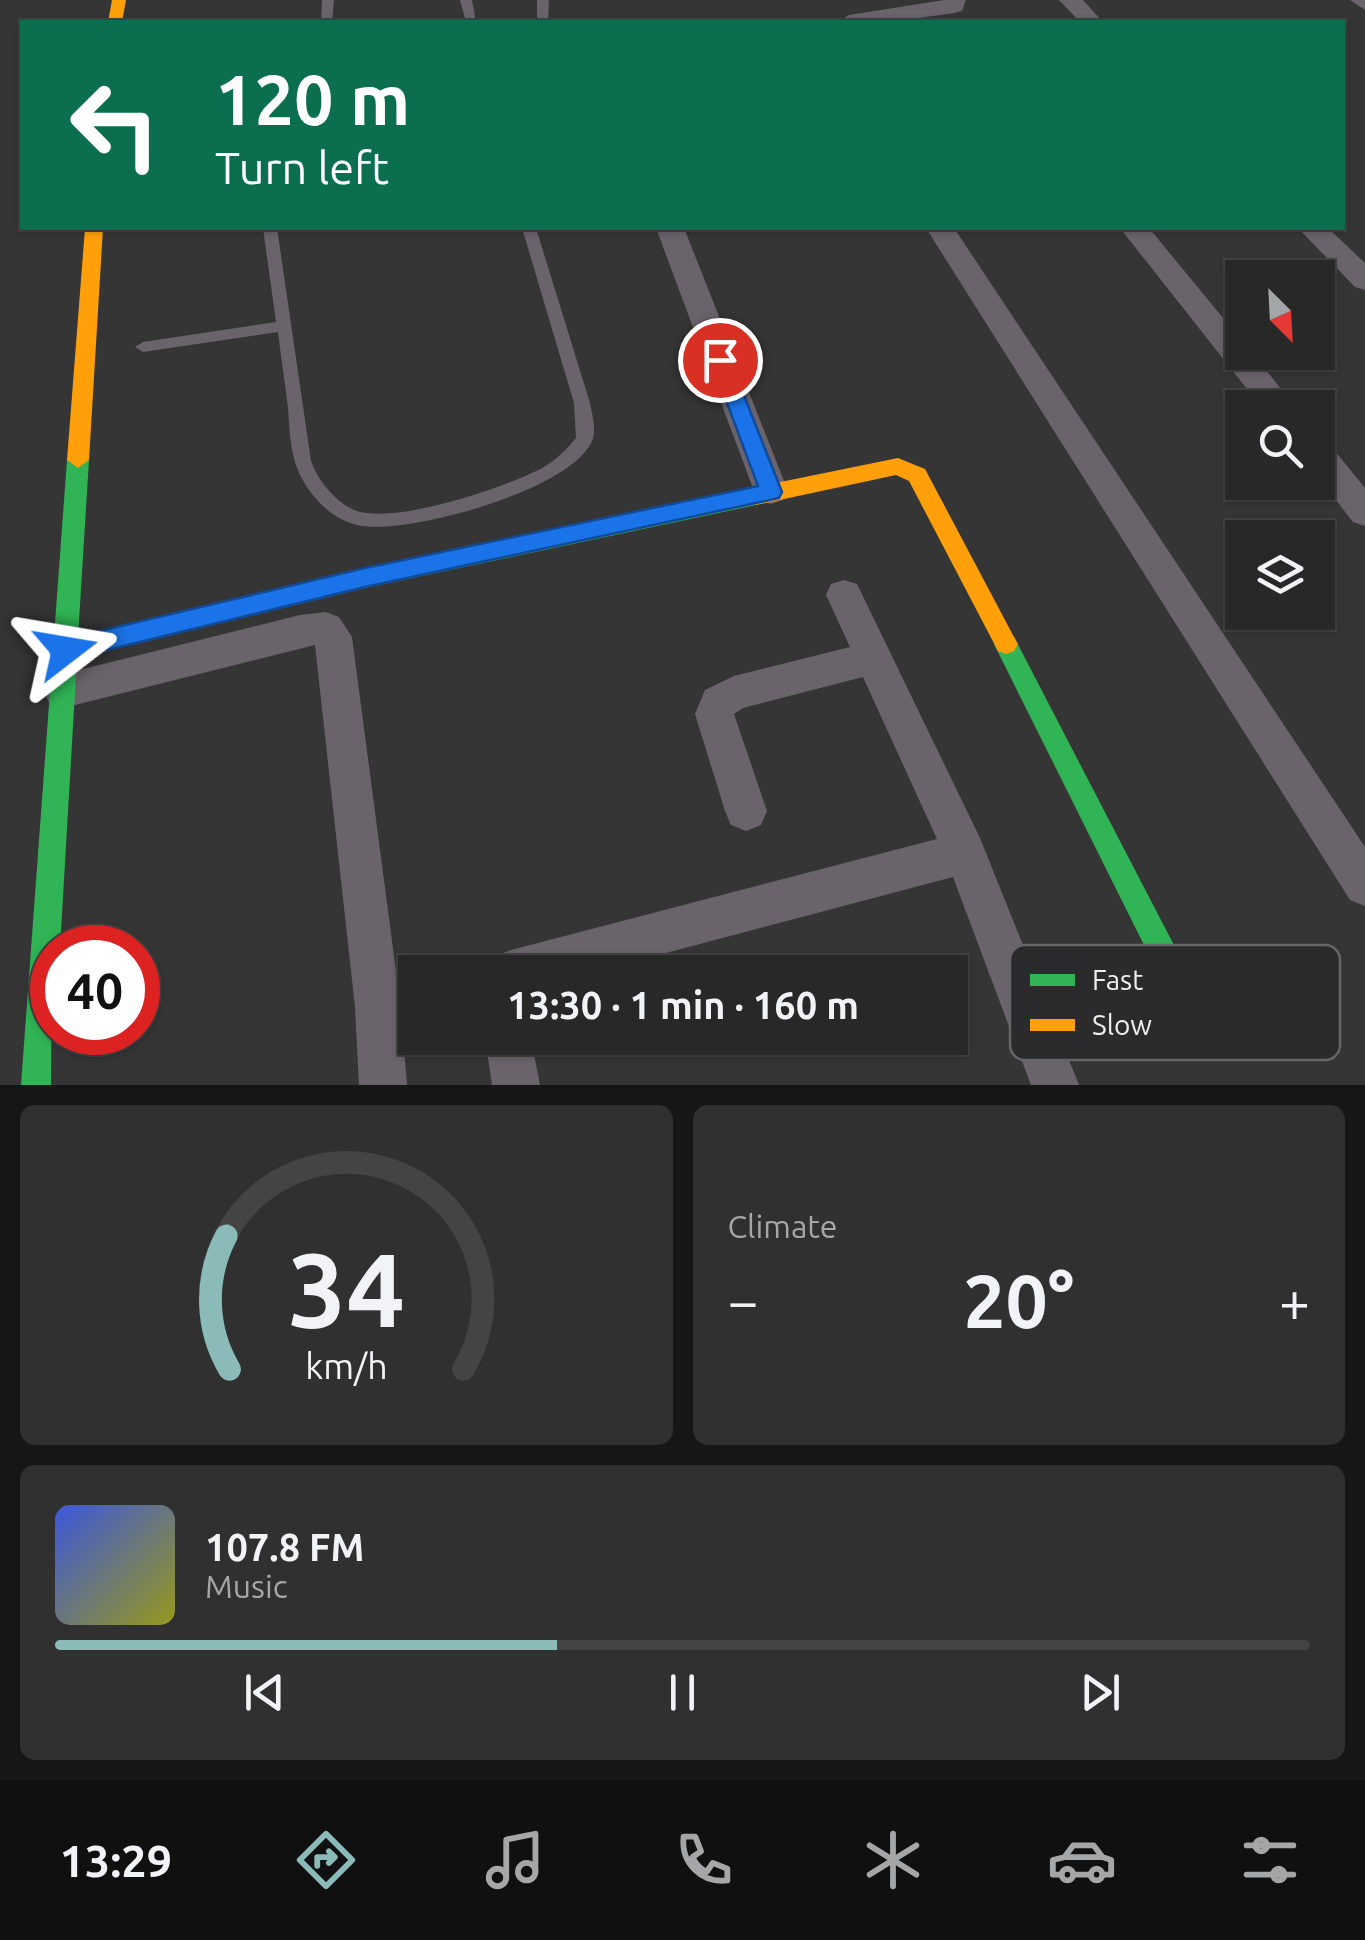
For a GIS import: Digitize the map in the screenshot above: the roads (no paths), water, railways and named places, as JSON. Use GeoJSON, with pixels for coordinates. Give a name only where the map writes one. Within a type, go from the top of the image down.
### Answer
{"type":"FeatureCollection","features":[{"type":"Feature","properties":{"kind":"street"},"geometry":{"type":"LineString","coordinates":[[1070,0],[1090,20]]}},
{"type":"Feature","properties":{"kind":"street"},"geometry":{"type":"LineString","coordinates":[[867,20],[959,10]]}},
{"type":"Feature","properties":{"kind":"street"},"geometry":{"type":"LineString","coordinates":[[36,1085],[94,230]]}},
{"type":"Feature","properties":{"kind":"street"},"geometry":{"type":"LineString","coordinates":[[671,230],[771,492]]}},
{"type":"Feature","properties":{"kind":"street"},"geometry":{"type":"LineString","coordinates":[[941,230],[1365,885]]}},
{"type":"Feature","properties":{"kind":"street"},"geometry":{"type":"LineString","coordinates":[[1136,230],[1265,390]]}},
{"type":"Feature","properties":{"kind":"street"},"geometry":{"type":"LineString","coordinates":[[1314,230],[1365,280]]}},
{"type":"Feature","properties":{"kind":"street"},"geometry":{"type":"LineString","coordinates":[[66,650],[365,578],[898,466],[917,476],[933,500],[1159,945]]}},
{"type":"Feature","properties":{"kind":"street"},"geometry":{"type":"LineString","coordinates":[[1335,475],[1365,512]]}},
{"type":"Feature","properties":{"kind":"street"},"geometry":{"type":"LineString","coordinates":[[844,595],[965,853],[1010,969]]}},
{"type":"Feature","properties":{"kind":"street"},"geometry":{"type":"LineString","coordinates":[[63,691],[326,628],[333,637],[397,1002],[384,1085]]}},
{"type":"Feature","properties":{"kind":"street"},"geometry":{"type":"LineString","coordinates":[[746,811],[714,714],[719,702],[734,693],[872,658]]}},
{"type":"Feature","properties":{"kind":"street"},"geometry":{"type":"LineString","coordinates":[[575,955],[965,853]]}},
{"type":"Feature","properties":{"kind":"street"},"geometry":{"type":"LineString","coordinates":[[511,1055],[516,1085]]}},
{"type":"Feature","properties":{"kind":"street"},"geometry":{"type":"LineString","coordinates":[[1045,1060],[1055,1085]]}},
{"type":"Feature","properties":{"kind":"lane"},"geometry":{"type":"LineString","coordinates":[[270,230],[304,468],[319,489],[348,516],[390,520],[424,514],[544,476],[569,460],[583,443],[586,427],[530,230]]}},
{"type":"Feature","properties":{"kind":"lane"},"geometry":{"type":"LineString","coordinates":[[143,346],[284,326]]}}]}
